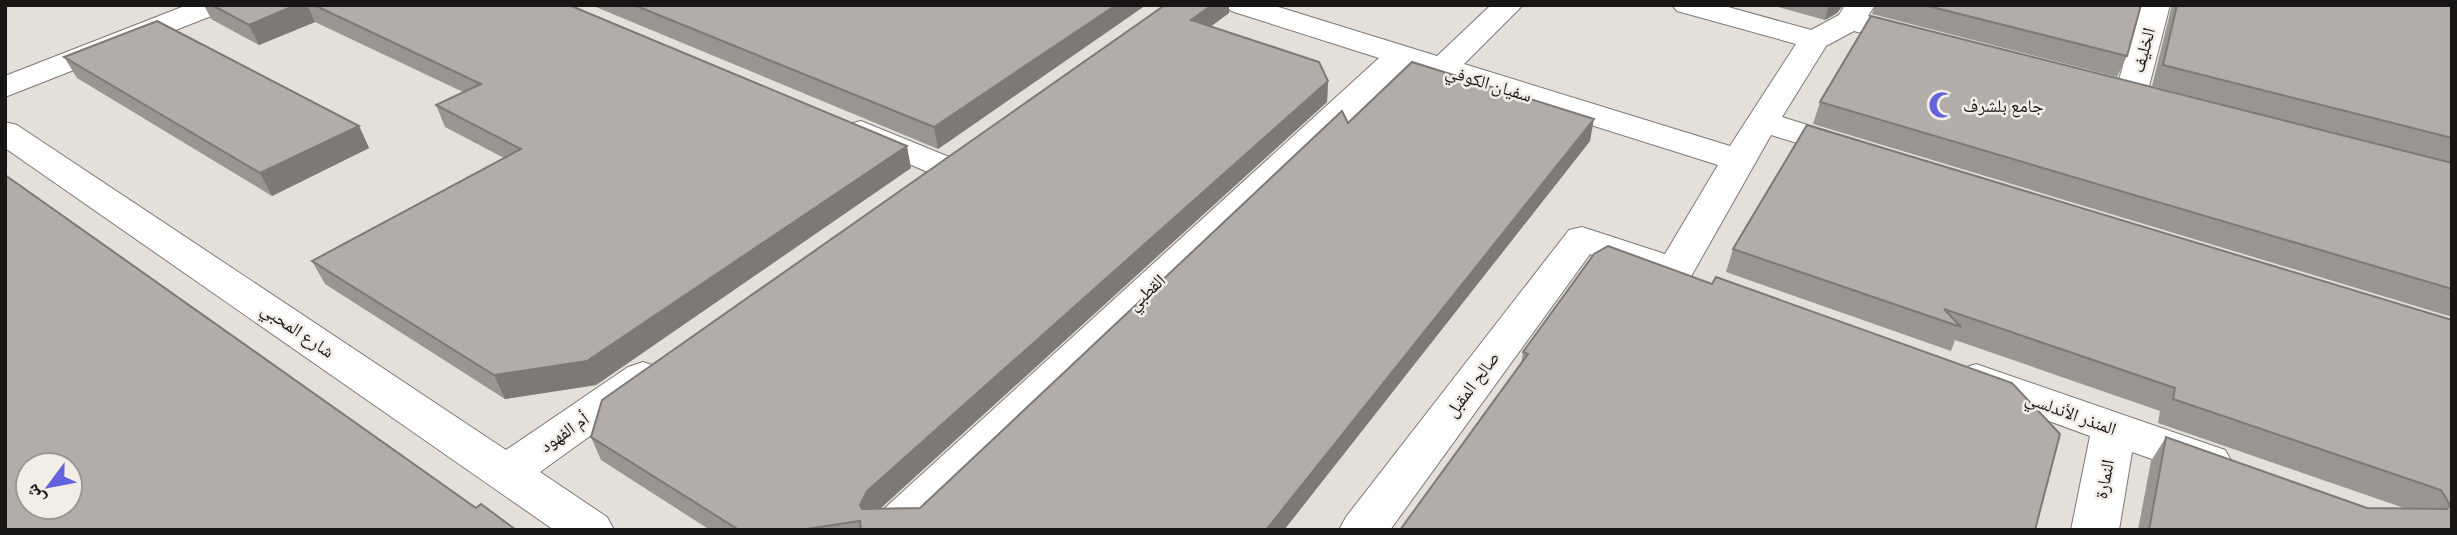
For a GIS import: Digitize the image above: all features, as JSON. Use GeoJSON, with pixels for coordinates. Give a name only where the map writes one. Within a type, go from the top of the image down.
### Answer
{"type":"FeatureCollection","features":[{"type":"Feature","properties":{"kind":"street"},"geometry":{"type":"LineString","coordinates":[[5,87],[215,5]]}},
{"type":"Feature","properties":{"kind":"street","name":"سفيان الكوفي"},"geometry":{"type":"LineString","coordinates":[[1241,5],[1738,160]]}},
{"type":"Feature","properties":{"kind":"street"},"geometry":{"type":"LineString","coordinates":[[1443,68],[1508,5]]}},
{"type":"Feature","properties":{"kind":"street"},"geometry":{"type":"LineString","coordinates":[[1686,5],[1814,40]]}},
{"type":"Feature","properties":{"kind":"street","name":"الخليف"},"geometry":{"type":"LineString","coordinates":[[2131,94],[2155,5]]}},
{"type":"Feature","properties":{"kind":"street"},"geometry":{"type":"LineString","coordinates":[[1714,285],[1675,271],[1738,160],[1814,40],[1855,13],[1944,46]]}},
{"type":"Feature","properties":{"kind":"street","name":"القطبي"},"geometry":{"type":"LineString","coordinates":[[892,530],[1400,55]]}},
{"type":"Feature","properties":{"kind":"street"},"geometry":{"type":"LineString","coordinates":[[1762,122],[1881,158]]}},
{"type":"Feature","properties":{"kind":"street"},"geometry":{"type":"LineString","coordinates":[[840,123],[954,158],[909,189]]}},
{"type":"Feature","properties":{"kind":"street","name":"شارع المحبي"},"geometry":{"type":"LineString","coordinates":[[5,132],[590,530]]}},
{"type":"Feature","properties":{"kind":"street","name":"صالح المقبل"},"geometry":{"type":"LineString","coordinates":[[1363,530],[1582,238],[1675,271]]}},
{"type":"Feature","properties":{"kind":"street","name":"أم الفهود"},"geometry":{"type":"LineString","coordinates":[[507,472],[674,354]]}},
{"type":"Feature","properties":{"kind":"street","name":"المنذر الأندلسي"},"geometry":{"type":"LineString","coordinates":[[1946,368],[2245,474]]}},
{"type":"Feature","properties":{"kind":"street","name":"النمارة"},"geometry":{"type":"LineString","coordinates":[[2095,530],[2114,428]]}},
{"type":"Feature","properties":{"kind":"building"},"geometry":{"type":"Polygon","coordinates":[[[212,5],[296,5],[249,25],[212,5]]]}},
{"type":"Feature","properties":{"kind":"building"},"geometry":{"type":"Polygon","coordinates":[[[314,5],[569,5],[907,146],[587,361],[494,375],[312,261],[521,149],[436,105],[481,84],[314,5]]]}},
{"type":"Feature","properties":{"kind":"building"},"geometry":{"type":"Polygon","coordinates":[[[634,5],[1116,5],[934,127],[634,5]]]}},
{"type":"Feature","properties":{"kind":"building"},"geometry":{"type":"Polygon","coordinates":[[[1165,5],[1212,5],[1191,20],[1319,62],[1328,81],[867,491],[860,505],[862,509],[920,508],[1342,111],[1348,123],[1412,62],[1594,119],[1266,530],[861,530],[860,521],[800,530],[739,530],[591,437],[602,400],[1165,5]]]}},
{"type":"Feature","properties":{"kind":"building"},"geometry":{"type":"Polygon","coordinates":[[[1924,5],[2141,5],[2127,56],[1924,5]]]}},
{"type":"Feature","properties":{"kind":"building"},"geometry":{"type":"Polygon","coordinates":[[[2177,5],[2452,5],[2452,138],[2163,65],[2177,5]]]}},
{"type":"Feature","properties":{"kind":"building"},"geometry":{"type":"Polygon","coordinates":[[[1871,16],[2452,163],[2452,289],[1820,102],[1871,16]]]}},
{"type":"Feature","properties":{"kind":"building"},"geometry":{"type":"Polygon","coordinates":[[[157,21],[359,126],[260,173],[64,57],[157,21]]]}},
{"type":"Feature","properties":{"kind":"building"},"geometry":{"type":"Polygon","coordinates":[[[1807,125],[2452,320],[2452,530],[2149,530],[2166,437],[2367,508],[2447,509],[2450,505],[2441,490],[2173,399],[2175,388],[1944,309],[1961,327],[1733,249],[1807,125]]]}},
{"type":"Feature","properties":{"kind":"building"},"geometry":{"type":"Polygon","coordinates":[[[5,175],[476,508],[481,504],[516,530],[5,530],[5,175]]]}},
{"type":"Feature","properties":{"kind":"building"},"geometry":{"type":"Polygon","coordinates":[[[1608,246],[1712,284],[1716,277],[2012,383],[2060,434],[2035,530],[1400,530],[1528,354],[1523,352],[1594,254],[1608,246]]]}},
{"type":"Feature","properties":{"kind":"place","name":"جامع بلشرف"},"geometry":{"type":"Point","coordinates":[1942,105]}}]}
